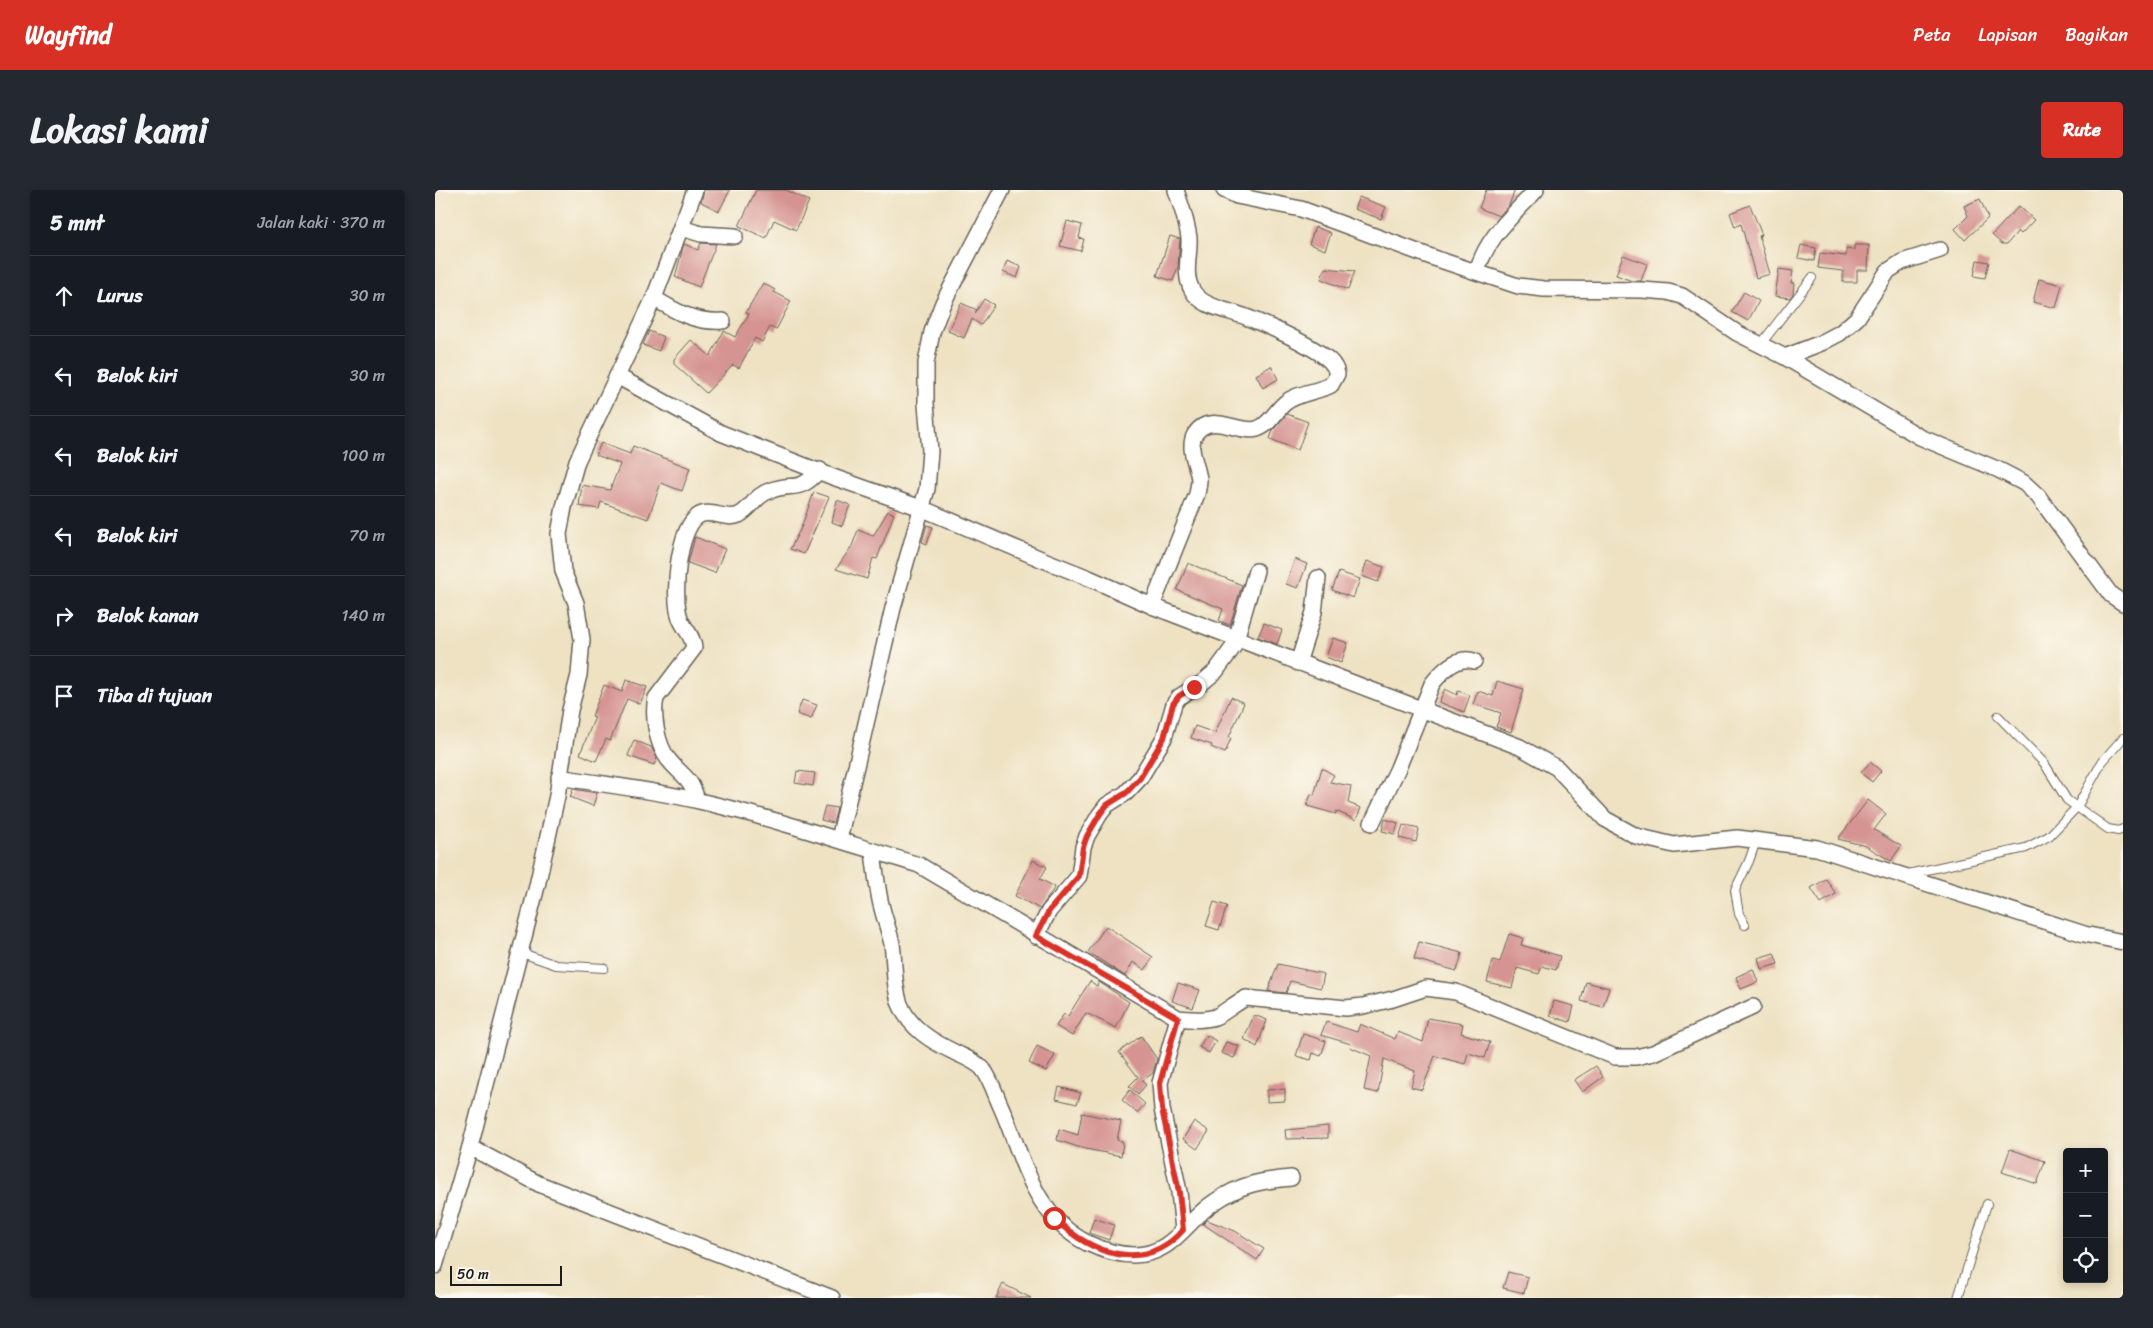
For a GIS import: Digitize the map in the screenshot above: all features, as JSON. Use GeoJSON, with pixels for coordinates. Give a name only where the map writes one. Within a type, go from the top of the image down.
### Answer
{"type":"FeatureCollection","features":[{"type":"Feature","properties":{"kind":"street"},"geometry":{"type":"LineString","coordinates":[[435,1266],[470,1147],[555,805],[571,710],[579,675],[582,639],[575,603],[563,571],[559,534],[564,507],[577,461],[654,298],[695,190]]}},
{"type":"Feature","properties":{"kind":"street"},"geometry":{"type":"LineString","coordinates":[[839,839],[893,608],[927,489],[930,470],[926,363],[932,332],[943,303],[1002,190]]}},
{"type":"Feature","properties":{"kind":"street"},"geometry":{"type":"LineString","coordinates":[[1152,606],[1197,494],[1199,479],[1192,449],[1196,433],[1202,427],[1213,424],[1257,429],[1269,421],[1284,404],[1293,398],[1331,385],[1337,374],[1335,367],[1321,354],[1263,325],[1207,303],[1197,297],[1192,290],[1188,278],[1187,228],[1176,190]]}},
{"type":"Feature","properties":{"kind":"street"},"geometry":{"type":"LineString","coordinates":[[1224,190],[1237,196],[1301,209],[1437,259],[1518,286],[1668,292],[1682,296],[1737,333],[1785,357],[1920,437],[1999,470],[2024,483],[2038,496],[2111,595],[2123,603]]}},
{"type":"Feature","properties":{"kind":"street"},"geometry":{"type":"LineString","coordinates":[[1477,272],[1481,255],[1492,238],[1536,190]]}},
{"type":"Feature","properties":{"kind":"street"},"geometry":{"type":"LineString","coordinates":[[681,228],[701,234],[735,236]]}},
{"type":"Feature","properties":{"kind":"street"},"geometry":{"type":"LineString","coordinates":[[1785,357],[1821,343],[1840,333],[1857,318],[1888,271],[1902,262],[1939,250]]}},
{"type":"Feature","properties":{"kind":"street"},"geometry":{"type":"LineString","coordinates":[[654,298],[683,315],[709,322],[723,321]]}},
{"type":"Feature","properties":{"kind":"street"},"geometry":{"type":"LineString","coordinates":[[617,376],[721,433],[921,508],[1152,606],[1297,663],[1520,747],[1557,768],[1605,819],[1636,836],[1674,845],[1724,838],[1817,848],[2084,934],[2123,942]]}},
{"type":"Feature","properties":{"kind":"street"},"geometry":{"type":"LineString","coordinates":[[697,800],[693,784],[673,765],[661,745],[654,708],[656,698],[694,648],[693,641],[682,624],[677,606],[678,564],[687,530],[699,515],[705,513],[729,517],[739,515],[768,491],[802,486],[809,482],[820,470]]}},
{"type":"Feature","properties":{"kind":"street"},"geometry":{"type":"LineString","coordinates":[[1036,936],[1049,911],[1079,876],[1083,847],[1100,814],[1107,805],[1126,793],[1140,778],[1164,738],[1173,704],[1179,696],[1202,683],[1216,671],[1238,639],[1256,571]]}},
{"type":"Feature","properties":{"kind":"street"},"geometry":{"type":"LineString","coordinates":[[1297,663],[1314,612],[1318,578]]}},
{"type":"Feature","properties":{"kind":"street"},"geometry":{"type":"LineString","coordinates":[[1372,823],[1398,768],[1432,684],[1440,674],[1458,660],[1467,659],[1474,661]]}},
{"type":"Feature","properties":{"kind":"street"},"geometry":{"type":"LineString","coordinates":[[559,777],[697,800],[839,839],[873,852],[919,865],[1036,936],[1178,1018],[1198,1019],[1216,1016],[1247,998],[1346,1008],[1363,1006],[1426,988],[1456,992],[1615,1057],[1636,1057],[1653,1053],[1753,1007]]}},
{"type":"Feature","properties":{"kind":"street"},"geometry":{"type":"LineString","coordinates":[[873,852],[880,898],[892,944],[894,973],[900,1004],[908,1018],[928,1039],[971,1060],[982,1069],[1016,1141],[1025,1170],[1041,1201],[1070,1234],[1097,1248],[1121,1255],[1146,1255],[1171,1243],[1212,1204],[1239,1188],[1257,1182],[1291,1178]]}},
{"type":"Feature","properties":{"kind":"street"},"geometry":{"type":"LineString","coordinates":[[1178,1018],[1160,1083],[1162,1109],[1179,1192],[1183,1230]]}},
{"type":"Feature","properties":{"kind":"street"},"geometry":{"type":"LineString","coordinates":[[470,1147],[539,1184],[832,1298]]}},
{"type":"Feature","properties":{"kind":"lane"},"geometry":{"type":"LineString","coordinates":[[1761,344],[1812,278]]}},
{"type":"Feature","properties":{"kind":"lane"},"geometry":{"type":"LineString","coordinates":[[1998,716],[2044,763],[2067,800],[2108,829],[2118,831],[2123,829]]}},
{"type":"Feature","properties":{"kind":"lane"},"geometry":{"type":"LineString","coordinates":[[1900,875],[2026,848],[2049,836],[2077,807],[2102,762],[2113,747],[2123,738]]}},
{"type":"Feature","properties":{"kind":"lane"},"geometry":{"type":"LineString","coordinates":[[1745,925],[1739,914],[1735,890],[1756,841]]}},
{"type":"Feature","properties":{"kind":"lane"},"geometry":{"type":"LineString","coordinates":[[519,952],[556,965],[604,968]]}},
{"type":"Feature","properties":{"kind":"lane"},"geometry":{"type":"LineString","coordinates":[[1958,1298],[1987,1204]]}},
{"type":"Feature","properties":{"kind":"building"},"geometry":{"type":"Polygon","coordinates":[[[704,190],[730,190],[719,211],[701,202],[704,190]]]}},
{"type":"Feature","properties":{"kind":"building"},"geometry":{"type":"Polygon","coordinates":[[[756,190],[786,190],[809,201],[796,230],[774,220],[766,238],[739,226],[756,190]]]}},
{"type":"Feature","properties":{"kind":"building"},"geometry":{"type":"Polygon","coordinates":[[[1486,190],[1515,190],[1509,205],[1499,216],[1479,208],[1486,190]]]}},
{"type":"Feature","properties":{"kind":"building"},"geometry":{"type":"Polygon","coordinates":[[[1359,197],[1386,207],[1381,219],[1354,209],[1359,197]]]}},
{"type":"Feature","properties":{"kind":"building"},"geometry":{"type":"Polygon","coordinates":[[[1980,199],[1988,218],[1965,240],[1955,229],[1968,216],[1964,206],[1980,199]]]}},
{"type":"Feature","properties":{"kind":"building"},"geometry":{"type":"Polygon","coordinates":[[[1750,205],[1762,235],[1759,236],[1770,274],[1756,278],[1741,224],[1735,227],[1730,213],[1750,205]]]}},
{"type":"Feature","properties":{"kind":"building"},"geometry":{"type":"Polygon","coordinates":[[[2019,206],[2034,220],[2021,234],[2018,231],[2007,244],[2002,244],[1992,235],[2019,206]]]}},
{"type":"Feature","properties":{"kind":"building"},"geometry":{"type":"Polygon","coordinates":[[[1067,221],[1082,225],[1079,238],[1084,239],[1081,251],[1060,246],[1067,221]]]}},
{"type":"Feature","properties":{"kind":"building"},"geometry":{"type":"Polygon","coordinates":[[[1315,227],[1331,233],[1325,250],[1309,244],[1315,227]]]}},
{"type":"Feature","properties":{"kind":"building"},"geometry":{"type":"Polygon","coordinates":[[[1170,236],[1180,239],[1178,267],[1173,281],[1157,276],[1170,236]]]}},
{"type":"Feature","properties":{"kind":"building"},"geometry":{"type":"Polygon","coordinates":[[[701,243],[716,244],[699,287],[675,277],[684,244],[698,250],[701,243]]]}},
{"type":"Feature","properties":{"kind":"building"},"geometry":{"type":"Polygon","coordinates":[[[1801,245],[1816,248],[1814,261],[1798,258],[1801,245]]]}},
{"type":"Feature","properties":{"kind":"building"},"geometry":{"type":"Polygon","coordinates":[[[1854,245],[1869,245],[1868,270],[1857,270],[1857,282],[1843,282],[1843,271],[1818,268],[1820,253],[1846,256],[1846,249],[1854,250],[1854,245]]]}},
{"type":"Feature","properties":{"kind":"building"},"geometry":{"type":"Polygon","coordinates":[[[1623,255],[1647,264],[1641,281],[1632,281],[1616,275],[1623,255]]]}},
{"type":"Feature","properties":{"kind":"building"},"geometry":{"type":"Polygon","coordinates":[[[1977,260],[1989,262],[1985,278],[1974,276],[1977,260]]]}},
{"type":"Feature","properties":{"kind":"building"},"geometry":{"type":"Polygon","coordinates":[[[1007,261],[1021,267],[1017,278],[1003,272],[1007,261]]]}},
{"type":"Feature","properties":{"kind":"building"},"geometry":{"type":"Polygon","coordinates":[[[1325,268],[1355,271],[1348,290],[1321,279],[1325,268]]]}},
{"type":"Feature","properties":{"kind":"building"},"geometry":{"type":"Polygon","coordinates":[[[1779,269],[1793,271],[1791,283],[1794,283],[1793,294],[1790,298],[1775,296],[1779,269]]]}},
{"type":"Feature","properties":{"kind":"building"},"geometry":{"type":"Polygon","coordinates":[[[2039,279],[2062,285],[2056,308],[2033,302],[2039,279]]]}},
{"type":"Feature","properties":{"kind":"building"},"geometry":{"type":"Polygon","coordinates":[[[763,283],[775,290],[774,292],[791,301],[776,330],[770,327],[762,342],[755,338],[739,368],[733,365],[706,393],[674,364],[674,359],[691,340],[710,356],[724,331],[735,337],[749,314],[746,312],[763,283]]]}},
{"type":"Feature","properties":{"kind":"building"},"geometry":{"type":"Polygon","coordinates":[[[1744,292],[1759,301],[1748,321],[1732,312],[1744,292]]]}},
{"type":"Feature","properties":{"kind":"building"},"geometry":{"type":"Polygon","coordinates":[[[984,299],[994,305],[981,325],[972,319],[964,338],[948,331],[961,303],[977,310],[984,299]]]}},
{"type":"Feature","properties":{"kind":"building"},"geometry":{"type":"Polygon","coordinates":[[[649,331],[664,337],[659,351],[643,345],[649,331]]]}},
{"type":"Feature","properties":{"kind":"building"},"geometry":{"type":"Polygon","coordinates":[[[1271,366],[1278,379],[1263,388],[1256,375],[1271,366]]]}},
{"type":"Feature","properties":{"kind":"building"},"geometry":{"type":"Polygon","coordinates":[[[1287,414],[1308,422],[1298,450],[1270,439],[1273,430],[1287,414]]]}},
{"type":"Feature","properties":{"kind":"building"},"geometry":{"type":"Polygon","coordinates":[[[601,443],[630,454],[633,446],[690,468],[682,491],[661,483],[648,519],[601,502],[599,509],[579,506],[582,485],[610,490],[620,464],[596,455],[601,443]]]}},
{"type":"Feature","properties":{"kind":"building"},"geometry":{"type":"Polygon","coordinates":[[[814,492],[829,497],[804,554],[790,549],[801,528],[814,492]]]}},
{"type":"Feature","properties":{"kind":"building"},"geometry":{"type":"Polygon","coordinates":[[[837,500],[850,505],[842,526],[832,522],[837,500]]]}},
{"type":"Feature","properties":{"kind":"building"},"geometry":{"type":"Polygon","coordinates":[[[888,511],[894,514],[877,559],[873,558],[867,579],[836,569],[852,546],[858,530],[873,536],[888,511]]]}},
{"type":"Feature","properties":{"kind":"building"},"geometry":{"type":"Polygon","coordinates":[[[927,525],[933,527],[927,544],[922,542],[927,525]]]}},
{"type":"Feature","properties":{"kind":"building"},"geometry":{"type":"Polygon","coordinates":[[[695,537],[725,549],[715,573],[688,563],[695,537]]]}},
{"type":"Feature","properties":{"kind":"building"},"geometry":{"type":"Polygon","coordinates":[[[1295,559],[1307,564],[1298,588],[1286,584],[1295,559]]]}},
{"type":"Feature","properties":{"kind":"building"},"geometry":{"type":"Polygon","coordinates":[[[1367,561],[1384,567],[1378,582],[1362,576],[1367,561]]]}},
{"type":"Feature","properties":{"kind":"building"},"geometry":{"type":"Polygon","coordinates":[[[1188,563],[1242,585],[1230,625],[1219,621],[1223,609],[1177,590],[1188,563]]]}},
{"type":"Feature","properties":{"kind":"building"},"geometry":{"type":"Polygon","coordinates":[[[1339,572],[1360,579],[1353,598],[1332,590],[1339,572]]]}},
{"type":"Feature","properties":{"kind":"building"},"geometry":{"type":"Polygon","coordinates":[[[1264,623],[1282,630],[1277,644],[1258,637],[1264,623]]]}},
{"type":"Feature","properties":{"kind":"building"},"geometry":{"type":"Polygon","coordinates":[[[1333,638],[1348,643],[1341,663],[1326,657],[1333,638]]]}},
{"type":"Feature","properties":{"kind":"building"},"geometry":{"type":"Polygon","coordinates":[[[626,680],[647,687],[640,704],[627,699],[610,741],[606,739],[596,761],[580,754],[595,717],[592,716],[604,685],[622,692],[626,680]]]}},
{"type":"Feature","properties":{"kind":"building"},"geometry":{"type":"Polygon","coordinates":[[[1497,681],[1524,689],[1511,732],[1496,727],[1501,713],[1473,704],[1478,691],[1493,696],[1497,681]]]}},
{"type":"Feature","properties":{"kind":"building"},"geometry":{"type":"Polygon","coordinates":[[[1445,689],[1457,695],[1458,691],[1470,695],[1464,712],[1439,702],[1445,689]]]}},
{"type":"Feature","properties":{"kind":"building"},"geometry":{"type":"Polygon","coordinates":[[[1231,697],[1244,703],[1229,737],[1231,738],[1225,753],[1211,747],[1212,745],[1191,738],[1195,726],[1215,733],[1231,697]]]}},
{"type":"Feature","properties":{"kind":"building"},"geometry":{"type":"Polygon","coordinates":[[[802,700],[817,705],[811,719],[797,714],[802,700]]]}},
{"type":"Feature","properties":{"kind":"building"},"geometry":{"type":"Polygon","coordinates":[[[634,740],[651,747],[657,758],[654,765],[628,756],[634,740]]]}},
{"type":"Feature","properties":{"kind":"building"},"geometry":{"type":"Polygon","coordinates":[[[1870,762],[1881,771],[1872,782],[1861,773],[1870,762]]]}},
{"type":"Feature","properties":{"kind":"building"},"geometry":{"type":"Polygon","coordinates":[[[1322,768],[1334,775],[1330,782],[1351,786],[1348,803],[1361,808],[1356,820],[1336,811],[1336,814],[1307,806],[1311,794],[1314,795],[1322,768]]]}},
{"type":"Feature","properties":{"kind":"building"},"geometry":{"type":"Polygon","coordinates":[[[797,771],[815,773],[813,786],[795,783],[797,771]]]}},
{"type":"Feature","properties":{"kind":"building"},"geometry":{"type":"Polygon","coordinates":[[[573,789],[597,793],[593,806],[570,797],[573,789]]]}},
{"type":"Feature","properties":{"kind":"building"},"geometry":{"type":"Polygon","coordinates":[[[1868,800],[1886,814],[1874,830],[1901,846],[1891,861],[1866,846],[1838,839],[1868,800]]]}},
{"type":"Feature","properties":{"kind":"building"},"geometry":{"type":"Polygon","coordinates":[[[825,806],[837,808],[833,823],[821,820],[825,806]]]}},
{"type":"Feature","properties":{"kind":"building"},"geometry":{"type":"Polygon","coordinates":[[[1385,819],[1398,823],[1395,834],[1382,831],[1385,819]]]}},
{"type":"Feature","properties":{"kind":"building"},"geometry":{"type":"Polygon","coordinates":[[[1403,825],[1419,829],[1416,842],[1399,838],[1403,825]]]}},
{"type":"Feature","properties":{"kind":"building"},"geometry":{"type":"Polygon","coordinates":[[[1033,860],[1047,867],[1040,879],[1055,887],[1040,909],[1015,896],[1033,860]]]}},
{"type":"Feature","properties":{"kind":"building"},"geometry":{"type":"Polygon","coordinates":[[[1826,879],[1836,894],[1821,903],[1811,888],[1826,879]]]}},
{"type":"Feature","properties":{"kind":"building"},"geometry":{"type":"Polygon","coordinates":[[[1214,902],[1227,906],[1219,930],[1206,926],[1214,902]]]}},
{"type":"Feature","properties":{"kind":"building"},"geometry":{"type":"Polygon","coordinates":[[[1106,926],[1153,957],[1145,970],[1133,962],[1125,976],[1088,952],[1106,926]]]}},
{"type":"Feature","properties":{"kind":"building"},"geometry":{"type":"Polygon","coordinates":[[[1509,934],[1523,938],[1521,945],[1560,956],[1556,970],[1542,966],[1539,974],[1517,968],[1512,988],[1487,982],[1493,960],[1500,962],[1509,934]]]}},
{"type":"Feature","properties":{"kind":"building"},"geometry":{"type":"Polygon","coordinates":[[[1419,942],[1462,953],[1457,971],[1414,959],[1419,942]]]}},
{"type":"Feature","properties":{"kind":"building"},"geometry":{"type":"Polygon","coordinates":[[[1774,953],[1778,964],[1761,969],[1758,958],[1774,953]]]}},
{"type":"Feature","properties":{"kind":"building"},"geometry":{"type":"Polygon","coordinates":[[[1278,964],[1324,974],[1321,988],[1290,981],[1286,993],[1268,991],[1278,964]]]}},
{"type":"Feature","properties":{"kind":"building"},"geometry":{"type":"Polygon","coordinates":[[[1753,969],[1758,982],[1741,989],[1736,977],[1753,969]]]}},
{"type":"Feature","properties":{"kind":"building"},"geometry":{"type":"Polygon","coordinates":[[[1090,981],[1097,986],[1099,982],[1129,1002],[1116,1028],[1086,1013],[1072,1036],[1056,1026],[1064,1014],[1068,1016],[1090,981]]]}},
{"type":"Feature","properties":{"kind":"building"},"geometry":{"type":"Polygon","coordinates":[[[1586,982],[1609,988],[1603,1007],[1581,1001],[1586,982]]]}},
{"type":"Feature","properties":{"kind":"building"},"geometry":{"type":"Polygon","coordinates":[[[1178,983],[1200,990],[1193,1008],[1172,1001],[1178,983]]]}},
{"type":"Feature","properties":{"kind":"building"},"geometry":{"type":"Polygon","coordinates":[[[1554,1001],[1574,1006],[1570,1022],[1550,1016],[1554,1001]]]}},
{"type":"Feature","properties":{"kind":"building"},"geometry":{"type":"Polygon","coordinates":[[[1254,1015],[1267,1020],[1257,1047],[1244,1039],[1254,1015]]]}},
{"type":"Feature","properties":{"kind":"building"},"geometry":{"type":"Polygon","coordinates":[[[1428,1018],[1463,1024],[1461,1033],[1490,1042],[1485,1058],[1468,1053],[1465,1064],[1435,1056],[1422,1090],[1411,1087],[1415,1071],[1384,1059],[1378,1093],[1364,1090],[1371,1056],[1350,1047],[1351,1044],[1321,1035],[1326,1022],[1357,1032],[1360,1024],[1395,1039],[1398,1032],[1423,1042],[1428,1018]]]}},
{"type":"Feature","properties":{"kind":"building"},"geometry":{"type":"Polygon","coordinates":[[[1303,1034],[1326,1041],[1321,1056],[1313,1053],[1311,1060],[1296,1056],[1303,1034]]]}},
{"type":"Feature","properties":{"kind":"building"},"geometry":{"type":"Polygon","coordinates":[[[1207,1035],[1216,1041],[1209,1053],[1199,1047],[1207,1035]]]}},
{"type":"Feature","properties":{"kind":"building"},"geometry":{"type":"Polygon","coordinates":[[[1141,1036],[1157,1059],[1153,1073],[1142,1081],[1146,1085],[1138,1094],[1129,1086],[1138,1077],[1119,1052],[1141,1036]]]}},
{"type":"Feature","properties":{"kind":"building"},"geometry":{"type":"Polygon","coordinates":[[[1226,1042],[1239,1046],[1234,1058],[1221,1053],[1226,1042]]]}},
{"type":"Feature","properties":{"kind":"building"},"geometry":{"type":"Polygon","coordinates":[[[1037,1046],[1055,1055],[1046,1071],[1029,1063],[1037,1046]]]}},
{"type":"Feature","properties":{"kind":"building"},"geometry":{"type":"Polygon","coordinates":[[[1596,1066],[1603,1077],[1582,1092],[1574,1080],[1596,1066]]]}},
{"type":"Feature","properties":{"kind":"building"},"geometry":{"type":"Polygon","coordinates":[[[1059,1087],[1081,1093],[1077,1104],[1056,1099],[1059,1087]]]}},
{"type":"Feature","properties":{"kind":"building"},"geometry":{"type":"Polygon","coordinates":[[[1285,1089],[1285,1101],[1267,1102],[1267,1090],[1285,1089]]]}},
{"type":"Feature","properties":{"kind":"building"},"geometry":{"type":"Polygon","coordinates":[[[1130,1090],[1145,1104],[1137,1113],[1122,1100],[1130,1090]]]}},
{"type":"Feature","properties":{"kind":"building"},"geometry":{"type":"Polygon","coordinates":[[[1082,1113],[1121,1121],[1117,1140],[1123,1142],[1121,1156],[1081,1148],[1057,1140],[1059,1129],[1078,1135],[1082,1113]]]}},
{"type":"Feature","properties":{"kind":"building"},"geometry":{"type":"Polygon","coordinates":[[[1194,1121],[1209,1131],[1197,1149],[1183,1139],[1194,1121]]]}},
{"type":"Feature","properties":{"kind":"building"},"geometry":{"type":"Polygon","coordinates":[[[1328,1126],[1328,1138],[1286,1139],[1285,1130],[1328,1126]]]}},
{"type":"Feature","properties":{"kind":"building"},"geometry":{"type":"Polygon","coordinates":[[[2010,1149],[2045,1161],[2037,1184],[2002,1172],[2010,1149]]]}},
{"type":"Feature","properties":{"kind":"building"},"geometry":{"type":"Polygon","coordinates":[[[1094,1218],[1114,1225],[1109,1240],[1089,1233],[1094,1218]]]}},
{"type":"Feature","properties":{"kind":"building"},"geometry":{"type":"Polygon","coordinates":[[[1207,1220],[1235,1231],[1264,1249],[1257,1260],[1203,1224],[1207,1220]]]}},
{"type":"Feature","properties":{"kind":"building"},"geometry":{"type":"Polygon","coordinates":[[[1508,1272],[1528,1277],[1524,1293],[1503,1288],[1508,1272]]]}},
{"type":"Feature","properties":{"kind":"building"},"geometry":{"type":"Polygon","coordinates":[[[1003,1284],[1031,1298],[996,1298],[1003,1284]]]}},
{"type":"Feature","properties":{"kind":"route"},"geometry":{"type":"LineString","coordinates":[[1054,1218],[1070,1234],[1097,1248],[1121,1255],[1146,1255],[1161,1249],[1171,1243],[1183,1230],[1179,1192],[1162,1109],[1160,1083],[1178,1018],[1036,936],[1049,911],[1079,876],[1082,868],[1083,847],[1100,814],[1107,805],[1126,793],[1140,778],[1164,738],[1173,704],[1179,696],[1194,687]]}}]}
